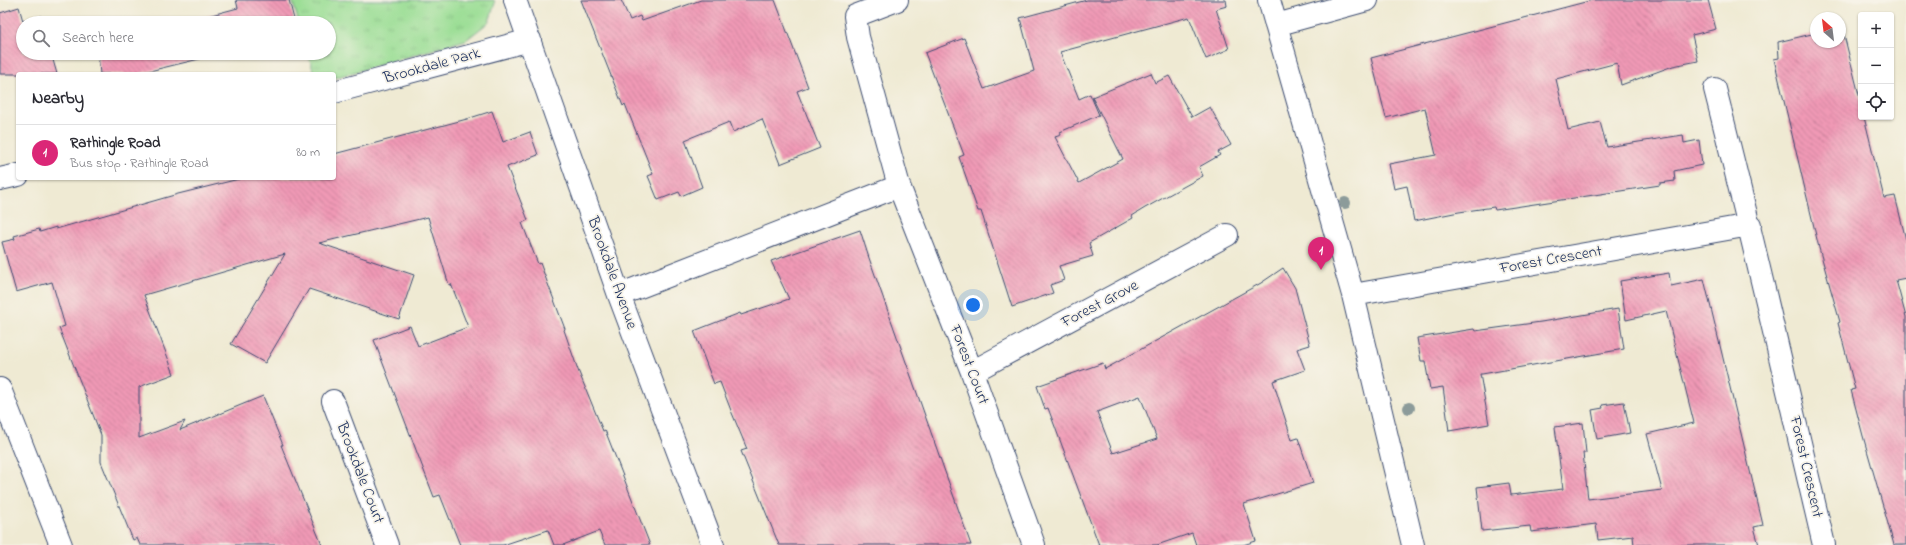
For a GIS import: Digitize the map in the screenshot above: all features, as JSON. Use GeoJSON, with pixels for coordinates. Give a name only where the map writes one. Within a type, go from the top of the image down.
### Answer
{"type":"FeatureCollection","features":[{"type":"Feature","properties":{"kind":"street","name":"Brookdale Avenue"},"geometry":{"type":"LineString","coordinates":[[515,0],[619,295],[713,545]]}},
{"type":"Feature","properties":{"kind":"street","name":"Forest Court"},"geometry":{"type":"LineString","coordinates":[[897,0],[855,16],[858,37],[899,186],[972,372],[1034,545]]}},
{"type":"Feature","properties":{"kind":"street"},"geometry":{"type":"LineString","coordinates":[[1269,0],[1353,295],[1413,545]]}},
{"type":"Feature","properties":{"kind":"street"},"geometry":{"type":"LineString","coordinates":[[1276,25],[1367,0]]}},
{"type":"Feature","properties":{"kind":"street","name":"Brookdale Park"},"geometry":{"type":"LineString","coordinates":[[336,91],[530,40]]}},
{"type":"Feature","properties":{"kind":"street","name":"Forest Crescent"},"geometry":{"type":"LineString","coordinates":[[1715,89],[1750,225],[1762,283],[1824,545]]}},
{"type":"Feature","properties":{"kind":"street"},"geometry":{"type":"LineString","coordinates":[[0,179],[16,175]]}},
{"type":"Feature","properties":{"kind":"street"},"geometry":{"type":"LineString","coordinates":[[619,295],[899,186]]}},
{"type":"Feature","properties":{"kind":"street","name":"Forest Crescent"},"geometry":{"type":"LineString","coordinates":[[1353,295],[1750,225]]}},
{"type":"Feature","properties":{"kind":"street","name":"Forest Grove"},"geometry":{"type":"LineString","coordinates":[[972,372],[1227,235]]}},
{"type":"Feature","properties":{"kind":"street"},"geometry":{"type":"LineString","coordinates":[[0,389],[60,545]]}},
{"type":"Feature","properties":{"kind":"street","name":"Brookdale Court"},"geometry":{"type":"LineString","coordinates":[[333,401],[387,545]]}},
{"type":"Feature","properties":{"kind":"green space"},"geometry":{"type":"Polygon","coordinates":[[[292,0],[494,0],[495,3],[489,22],[466,40],[336,77],[336,72],[313,72],[310,60],[336,60],[336,16],[297,16],[292,0]]]}},
{"type":"Feature","properties":{"kind":"building"},"geometry":{"type":"Polygon","coordinates":[[[236,0],[289,0],[293,16],[208,16],[238,8],[236,0]]]}},
{"type":"Feature","properties":{"kind":"building"},"geometry":{"type":"Polygon","coordinates":[[[581,0],[621,0],[630,20],[640,16],[642,21],[701,0],[775,0],[808,87],[797,91],[820,148],[780,164],[762,119],[733,132],[729,122],[685,140],[702,187],[681,196],[679,192],[658,200],[648,176],[653,174],[625,104],[623,106],[581,0]]]}},
{"type":"Feature","properties":{"kind":"building"},"geometry":{"type":"Polygon","coordinates":[[[1087,0],[1226,0],[1227,6],[1216,9],[1229,49],[1206,59],[1189,17],[1060,52],[1079,99],[1090,94],[1099,115],[1060,132],[1061,135],[1055,137],[1079,183],[1123,159],[1092,97],[1151,73],[1155,83],[1169,76],[1192,117],[1210,107],[1231,145],[1218,152],[1220,155],[1199,167],[1203,176],[1145,208],[1132,216],[1133,218],[1089,243],[1093,256],[1059,266],[1064,280],[1050,285],[1053,293],[1012,307],[981,211],[978,211],[959,157],[964,155],[925,53],[964,38],[984,89],[1034,71],[1020,18],[1087,0]]]}},
{"type":"Feature","properties":{"kind":"building"},"geometry":{"type":"Polygon","coordinates":[[[1593,0],[1708,0],[1716,29],[1692,35],[1698,61],[1673,66],[1621,85],[1617,63],[1556,79],[1568,130],[1600,122],[1607,147],[1683,135],[1684,143],[1699,140],[1702,165],[1674,171],[1675,181],[1660,183],[1660,185],[1495,210],[1494,207],[1459,212],[1414,221],[1407,186],[1394,189],[1389,164],[1436,155],[1425,108],[1386,118],[1371,58],[1593,0]]]}},
{"type":"Feature","properties":{"kind":"building"},"geometry":{"type":"Polygon","coordinates":[[[19,7],[22,16],[16,16],[16,60],[53,60],[56,72],[16,72],[16,74],[0,74],[0,13],[19,7]]]}},
{"type":"Feature","properties":{"kind":"building"},"geometry":{"type":"Polygon","coordinates":[[[1810,34],[1810,48],[1846,48],[1846,43],[1858,91],[1858,120],[1865,120],[1884,198],[1895,196],[1906,240],[1906,278],[1896,280],[1906,317],[1906,545],[1894,545],[1851,390],[1855,389],[1838,323],[1840,322],[1819,248],[1774,59],[1779,58],[1778,42],[1810,34]]]}},
{"type":"Feature","properties":{"kind":"building"},"geometry":{"type":"Polygon","coordinates":[[[99,60],[195,60],[145,72],[100,72],[99,60]]]}},
{"type":"Feature","properties":{"kind":"building"},"geometry":{"type":"Polygon","coordinates":[[[492,111],[503,142],[530,132],[538,155],[507,167],[528,220],[522,223],[538,264],[540,263],[565,329],[564,330],[578,370],[603,431],[605,430],[650,545],[605,545],[599,531],[563,545],[554,545],[548,530],[503,545],[460,545],[440,495],[434,497],[374,340],[410,326],[418,346],[468,327],[451,284],[449,285],[428,217],[319,243],[414,275],[399,319],[309,289],[265,363],[231,344],[285,254],[144,295],[174,374],[139,387],[139,438],[185,421],[180,430],[263,396],[283,445],[281,445],[322,545],[140,545],[137,538],[133,540],[101,462],[101,435],[59,328],[65,326],[52,282],[16,292],[2,242],[15,239],[14,236],[39,229],[40,232],[56,227],[56,229],[178,194],[235,180],[336,180],[336,153],[492,111]]]}},
{"type":"Feature","properties":{"kind":"building"},"geometry":{"type":"Polygon","coordinates":[[[860,230],[971,545],[779,545],[741,451],[747,449],[720,382],[714,384],[694,331],[740,313],[741,315],[789,299],[771,261],[860,230]]]}},
{"type":"Feature","properties":{"kind":"building"},"geometry":{"type":"Polygon","coordinates":[[[1283,268],[1295,288],[1310,345],[1297,349],[1305,370],[1273,381],[1292,440],[1298,438],[1313,483],[1244,504],[1256,541],[1243,545],[1196,545],[1192,533],[1157,545],[1099,545],[1048,408],[1045,409],[1037,386],[1103,363],[1105,369],[1261,283],[1283,268]],[[1140,396],[1097,412],[1113,453],[1157,439],[1140,396]]]}},
{"type":"Feature","properties":{"kind":"building"},"geometry":{"type":"Polygon","coordinates":[[[1669,273],[1671,286],[1704,279],[1763,525],[1754,527],[1759,545],[1634,545],[1633,536],[1598,540],[1596,524],[1531,532],[1530,526],[1482,531],[1477,487],[1509,483],[1511,495],[1563,489],[1555,427],[1583,423],[1586,453],[1583,453],[1588,499],[1662,490],[1647,434],[1694,423],[1666,311],[1626,320],[1620,281],[1669,273]]]}},
{"type":"Feature","properties":{"kind":"building"},"geometry":{"type":"Polygon","coordinates":[[[1618,309],[1624,349],[1480,374],[1489,424],[1449,431],[1443,387],[1430,389],[1425,361],[1421,361],[1417,338],[1474,329],[1475,331],[1541,322],[1618,309]]]}},
{"type":"Feature","properties":{"kind":"building"},"geometry":{"type":"Polygon","coordinates":[[[1624,402],[1630,433],[1597,439],[1592,410],[1603,408],[1602,405],[1624,402]]]}},
{"type":"Feature","properties":{"kind":"place","name":"Rathingle Road"},"geometry":{"type":"Point","coordinates":[1321,270]}}]}
